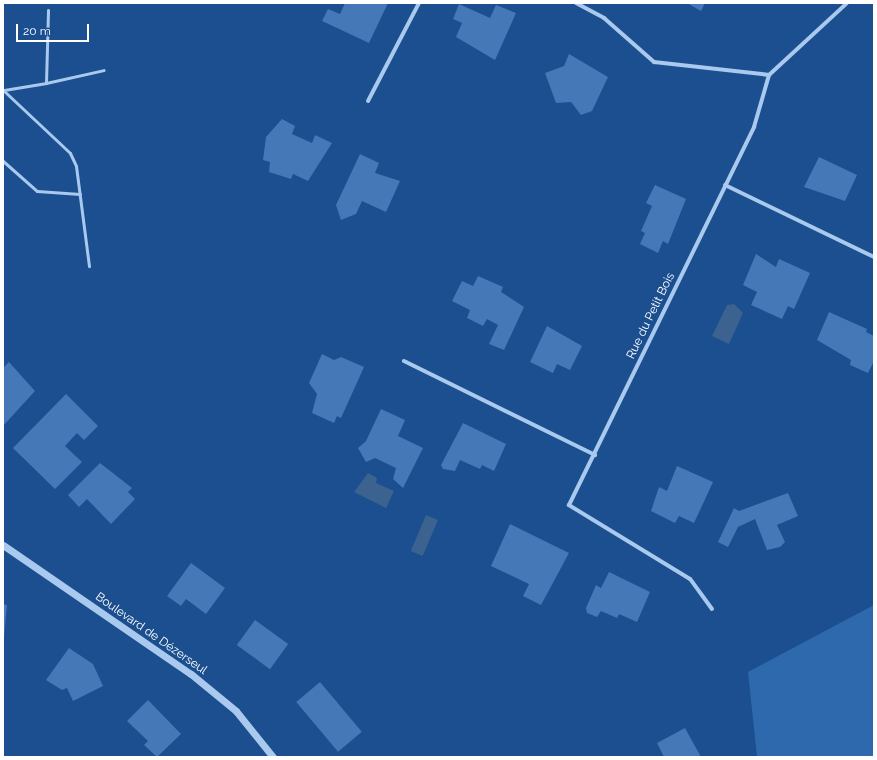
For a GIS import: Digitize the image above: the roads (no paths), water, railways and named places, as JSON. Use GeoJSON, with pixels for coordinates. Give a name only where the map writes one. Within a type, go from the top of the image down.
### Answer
{"type":"FeatureCollection","features":[{"type":"Feature","properties":{"kind":"street"},"geometry":{"type":"LineString","coordinates":[[368,100],[419,3]]}},
{"type":"Feature","properties":{"kind":"street"},"geometry":{"type":"LineString","coordinates":[[576,3],[604,18],[654,62],[769,74],[847,3]]}},
{"type":"Feature","properties":{"kind":"street","name":"Rue du Petit Bois"},"geometry":{"type":"LineString","coordinates":[[712,609],[690,579],[569,505],[595,455],[754,127],[769,74]]}},
{"type":"Feature","properties":{"kind":"street"},"geometry":{"type":"LineString","coordinates":[[725,185],[874,257]]}},
{"type":"Feature","properties":{"kind":"street"},"geometry":{"type":"LineString","coordinates":[[404,361],[595,455]]}},
{"type":"Feature","properties":{"kind":"street","name":"Boulevard de Dézerseul"},"geometry":{"type":"LineString","coordinates":[[3,545],[191,674],[236,711],[273,757]]}},
{"type":"Feature","properties":{"kind":"lane"},"geometry":{"type":"LineString","coordinates":[[46,83],[48,10]]}},
{"type":"Feature","properties":{"kind":"lane"},"geometry":{"type":"LineString","coordinates":[[3,90],[46,83],[104,70]]}},
{"type":"Feature","properties":{"kind":"lane"},"geometry":{"type":"LineString","coordinates":[[3,90],[60,139],[70,153],[76,166],[89,266]]}},
{"type":"Feature","properties":{"kind":"lane"},"geometry":{"type":"LineString","coordinates":[[3,162],[37,191],[80,194]]}}]}
